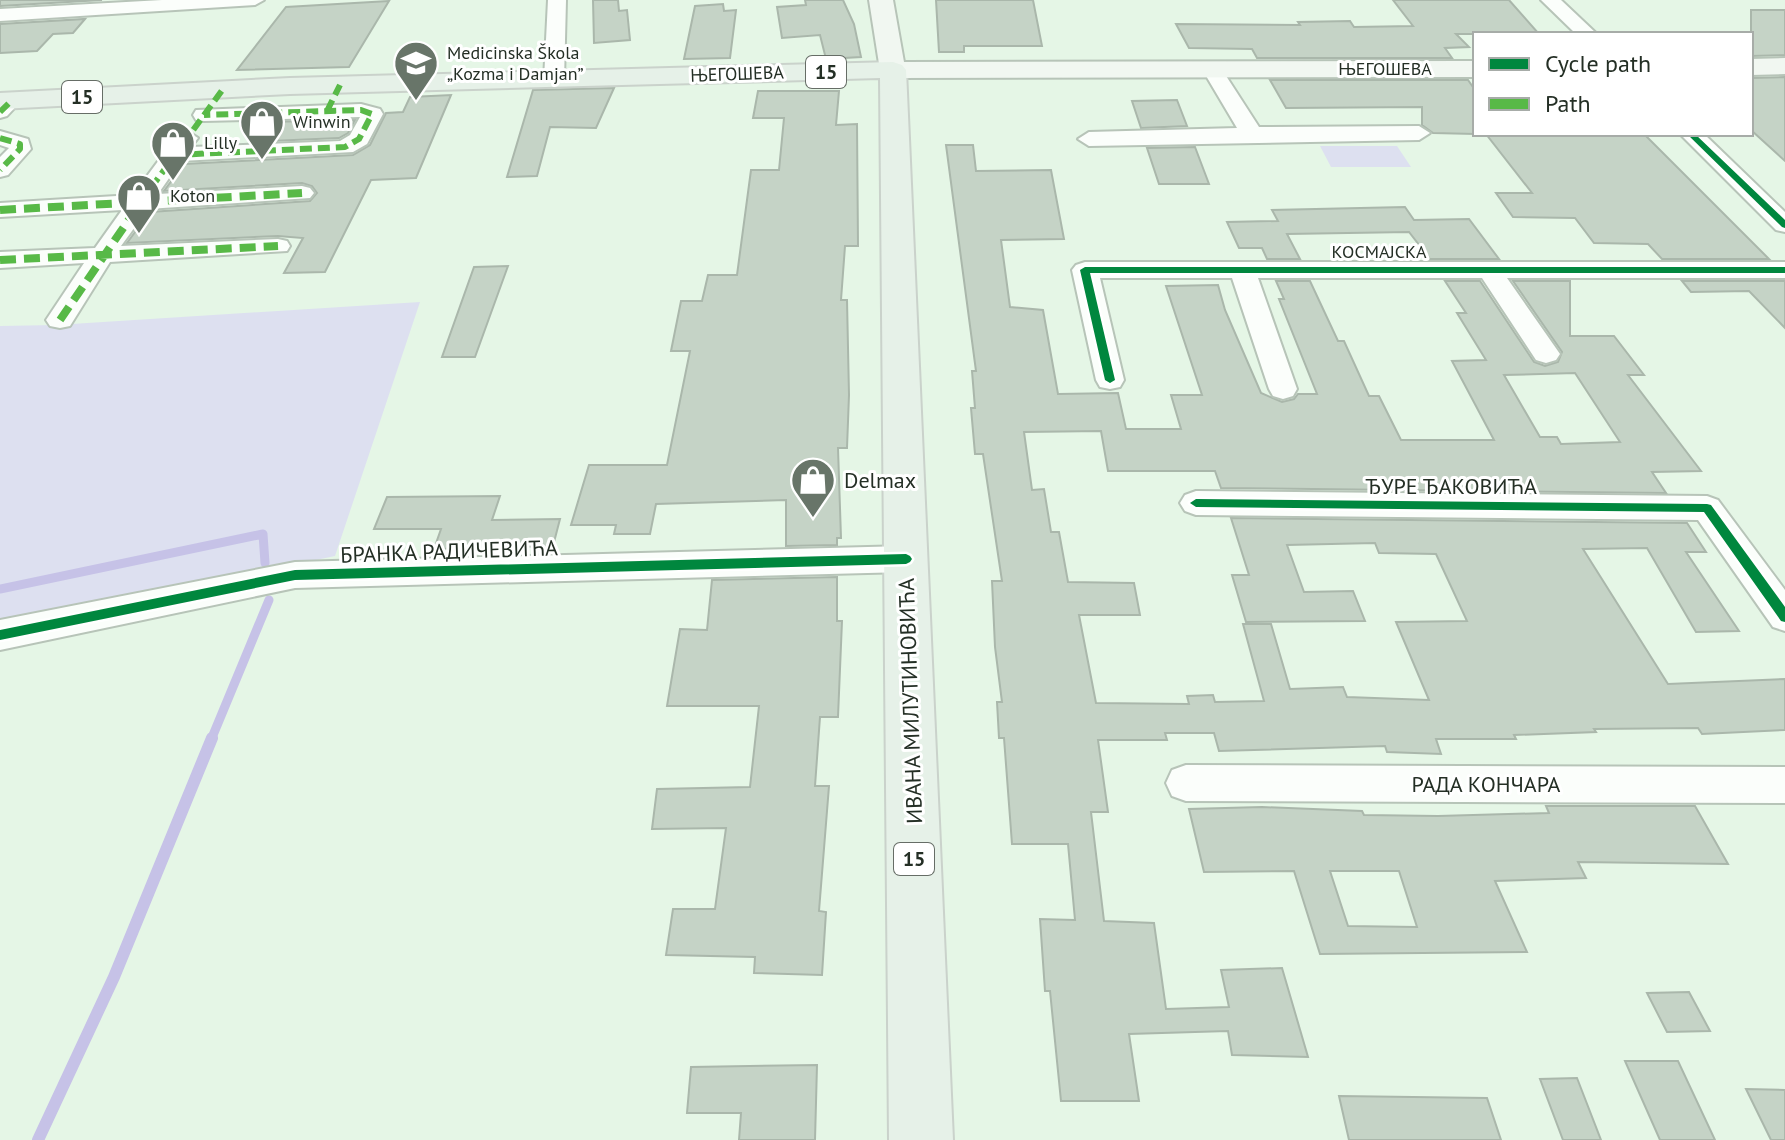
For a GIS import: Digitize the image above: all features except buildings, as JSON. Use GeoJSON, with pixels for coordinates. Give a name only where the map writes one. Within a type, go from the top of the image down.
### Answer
{"type":"FeatureCollection","features":[{"type":"Feature","properties":{"kind":"main road","name":"ЊЕГОШЕВА"},"geometry":{"type":"LineString","coordinates":[[4,105],[223,89],[893,70]]}},
{"type":"Feature","properties":{"kind":"main road","name":"ИВАНА МИЛУТИНОВИЋА"},"geometry":{"type":"LineString","coordinates":[[893,70],[921,1140]]}},
{"type":"Feature","properties":{"kind":"street"},"geometry":{"type":"LineString","coordinates":[[0,15],[255,0]]}},
{"type":"Feature","properties":{"kind":"street"},"geometry":{"type":"LineString","coordinates":[[554,80],[557,0]]}},
{"type":"Feature","properties":{"kind":"street"},"geometry":{"type":"LineString","coordinates":[[881,0],[893,70]]}},
{"type":"Feature","properties":{"kind":"street"},"geometry":{"type":"LineString","coordinates":[[1550,0],[1585,32]]}},
{"type":"Feature","properties":{"kind":"street"},"geometry":{"type":"LineString","coordinates":[[1753,67],[1785,66]]}},
{"type":"Feature","properties":{"kind":"street"},"geometry":{"type":"LineString","coordinates":[[1212,69],[1252,134]]}},
{"type":"Feature","properties":{"kind":"street","name":"ЊЕГОШЕВА"},"geometry":{"type":"LineString","coordinates":[[893,70],[1473,69]]}},
{"type":"Feature","properties":{"kind":"street"},"geometry":{"type":"LineString","coordinates":[[327,111],[340,85]]}},
{"type":"Feature","properties":{"kind":"street"},"geometry":{"type":"LineString","coordinates":[[60,320],[139,202],[223,89]]}},
{"type":"Feature","properties":{"kind":"street"},"geometry":{"type":"LineString","coordinates":[[174,155],[345,147],[359,139],[372,114],[361,110],[204,115]]}},
{"type":"Feature","properties":{"kind":"street"},"geometry":{"type":"LineString","coordinates":[[1089,139],[1419,133]]}},
{"type":"Feature","properties":{"kind":"street"},"geometry":{"type":"LineString","coordinates":[[1693,136],[1785,225]]}},
{"type":"Feature","properties":{"kind":"street"},"geometry":{"type":"LineString","coordinates":[[0,138],[16,140],[20,149],[0,170]]}},
{"type":"Feature","properties":{"kind":"street"},"geometry":{"type":"LineString","coordinates":[[0,210],[302,193]]}},
{"type":"Feature","properties":{"kind":"street"},"geometry":{"type":"LineString","coordinates":[[0,260],[278,246]]}},
{"type":"Feature","properties":{"kind":"street","name":"КОСМАЈСКА"},"geometry":{"type":"LineString","coordinates":[[1110,380],[1085,270],[1785,270]]}},
{"type":"Feature","properties":{"kind":"street"},"geometry":{"type":"LineString","coordinates":[[1242,270],[1283,389]]}},
{"type":"Feature","properties":{"kind":"street"},"geometry":{"type":"LineString","coordinates":[[1490,271],[1546,354]]}},
{"type":"Feature","properties":{"kind":"street","name":"ЂУРЕ ЂАКОВИЋА"},"geometry":{"type":"LineString","coordinates":[[1196,503],[1707,508],[1785,617]]}},
{"type":"Feature","properties":{"kind":"street","name":"БРАНКА РАДИЧЕВИЋА"},"geometry":{"type":"LineString","coordinates":[[0,635],[295,575],[906,559]]}},
{"type":"Feature","properties":{"kind":"street","name":"РАДА КОНЧАРА"},"geometry":{"type":"LineString","coordinates":[[1186,783],[1785,785]]}},
{"type":"Feature","properties":{"kind":"shaded area"},"geometry":{"type":"Polygon","coordinates":[[[1320,146],[1397,146],[1411,167],[1331,167],[1320,146]]]}},
{"type":"Feature","properties":{"kind":"shaded area"},"geometry":{"type":"Polygon","coordinates":[[[420,302],[335,556],[0,625],[0,326],[420,302]]]}},
{"type":"Feature","properties":{"kind":"waterway"},"geometry":{"type":"LineString","coordinates":[[0,589],[263,534],[265,563]]}},
{"type":"Feature","properties":{"kind":"waterway"},"geometry":{"type":"LineString","coordinates":[[211,740],[269,600]]}},
{"type":"Feature","properties":{"kind":"waterway"},"geometry":{"type":"LineString","coordinates":[[38,1140],[114,977],[212,738]]}},
{"type":"Feature","properties":{"kind":"marked path"},"geometry":{"type":"LineString","coordinates":[[327,111],[340,85]]}},
{"type":"Feature","properties":{"kind":"marked path"},"geometry":{"type":"LineString","coordinates":[[60,320],[102,255],[223,89]]}},
{"type":"Feature","properties":{"kind":"marked path"},"geometry":{"type":"LineString","coordinates":[[0,112],[11,101]]}},
{"type":"Feature","properties":{"kind":"marked path"},"geometry":{"type":"LineString","coordinates":[[174,155],[345,147],[359,139],[372,114],[361,110],[204,115]]}},
{"type":"Feature","properties":{"kind":"marked path"},"geometry":{"type":"LineString","coordinates":[[0,138],[20,144],[20,149],[0,170]]}},
{"type":"Feature","properties":{"kind":"marked path"},"geometry":{"type":"LineString","coordinates":[[0,210],[302,193]]}},
{"type":"Feature","properties":{"kind":"marked path"},"geometry":{"type":"LineString","coordinates":[[0,260],[278,246]]}},
{"type":"Feature","properties":{"kind":"cycle path"},"geometry":{"type":"LineString","coordinates":[[1693,136],[1785,225]]}},
{"type":"Feature","properties":{"kind":"cycle path"},"geometry":{"type":"LineString","coordinates":[[1110,380],[1085,270],[1785,270]]}},
{"type":"Feature","properties":{"kind":"cycle path"},"geometry":{"type":"LineString","coordinates":[[1196,503],[1707,508],[1785,617]]}},
{"type":"Feature","properties":{"kind":"cycle path"},"geometry":{"type":"LineString","coordinates":[[0,635],[295,575],[906,559]]}},
{"type":"Feature","properties":{"kind":"place","name":"Medicinska Škola „Kozma i Damjan”"},"geometry":{"type":"Point","coordinates":[416,102]}},
{"type":"Feature","properties":{"kind":"place","name":"Winwin"},"geometry":{"type":"Point","coordinates":[262,161]}},
{"type":"Feature","properties":{"kind":"place","name":"Lilly"},"geometry":{"type":"Point","coordinates":[173,182]}},
{"type":"Feature","properties":{"kind":"place","name":"Koton"},"geometry":{"type":"Point","coordinates":[139,235]}},
{"type":"Feature","properties":{"kind":"place","name":"Delmax"},"geometry":{"type":"Point","coordinates":[813,519]}}]}
